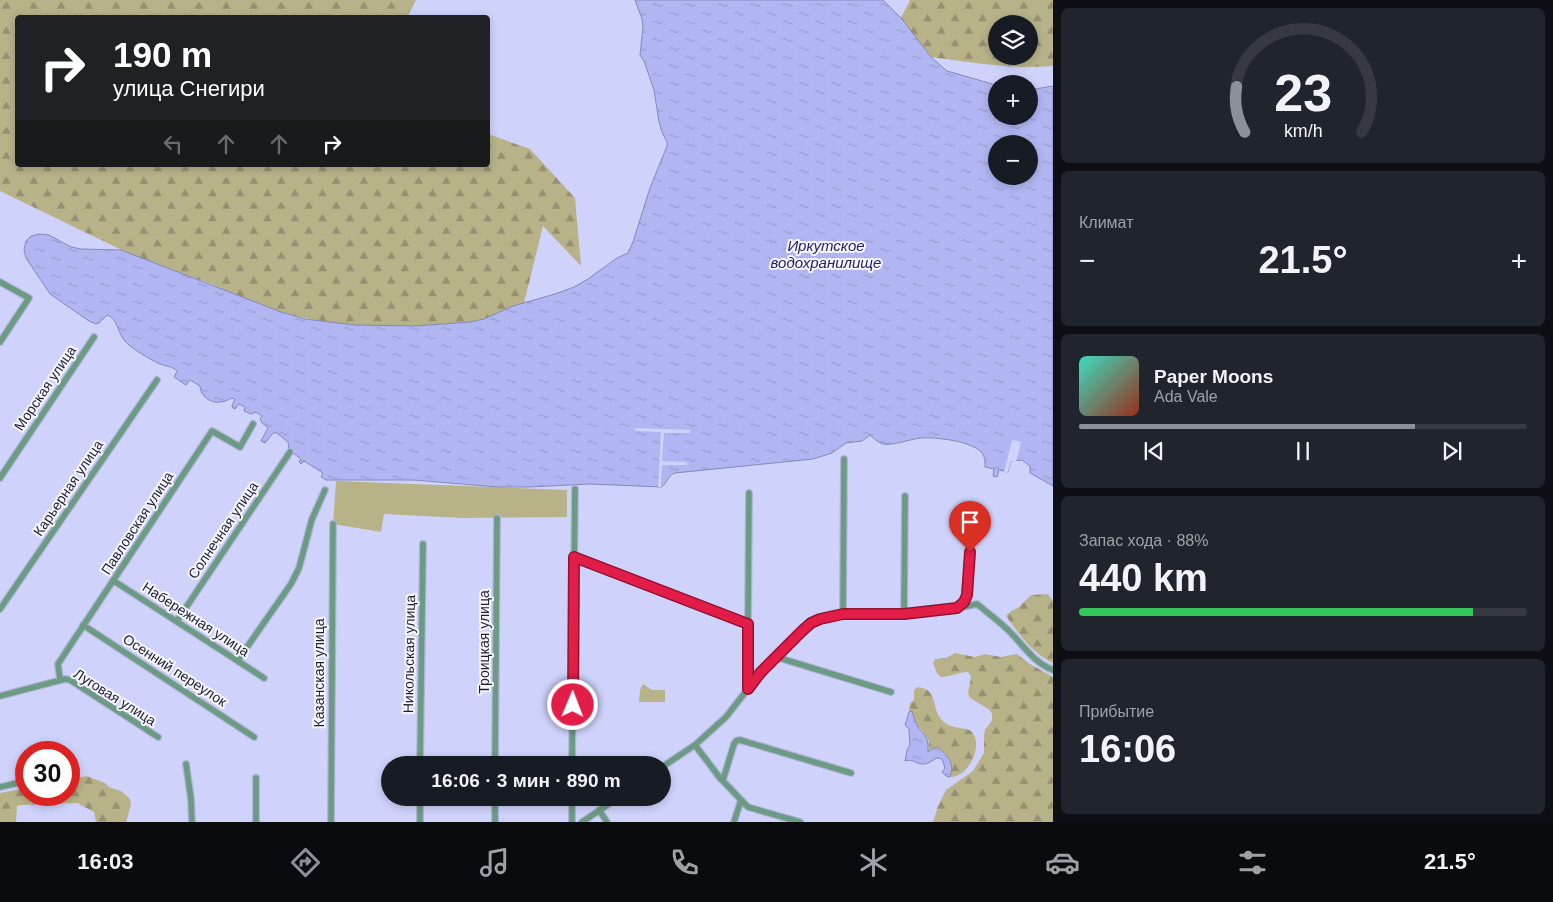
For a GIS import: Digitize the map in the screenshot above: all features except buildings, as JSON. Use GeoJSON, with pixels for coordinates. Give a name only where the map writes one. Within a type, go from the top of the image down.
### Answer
{"type":"FeatureCollection","features":[{"type":"Feature","properties":{"kind":"street"},"geometry":{"type":"LineString","coordinates":[[0,282],[29,298],[0,342]]}},
{"type":"Feature","properties":{"kind":"street","name":"Морская улица"},"geometry":{"type":"LineString","coordinates":[[0,478],[94,337]]}},
{"type":"Feature","properties":{"kind":"street","name":"Карьерная улица"},"geometry":{"type":"LineString","coordinates":[[0,609],[156,380]]}},
{"type":"Feature","properties":{"kind":"street","name":"Павловская улица"},"geometry":{"type":"LineString","coordinates":[[60,680],[58,664],[212,431],[240,447],[253,424]]}},
{"type":"Feature","properties":{"kind":"street","name":"Солнечная улица"},"geometry":{"type":"LineString","coordinates":[[177,621],[290,452]]}},
{"type":"Feature","properties":{"kind":"street"},"geometry":{"type":"LineString","coordinates":[[843,614],[844,459]]}},
{"type":"Feature","properties":{"kind":"street"},"geometry":{"type":"LineString","coordinates":[[572,756],[575,489]]}},
{"type":"Feature","properties":{"kind":"street"},"geometry":{"type":"LineString","coordinates":[[238,660],[291,584],[299,568],[312,519],[325,490]]}},
{"type":"Feature","properties":{"kind":"street"},"geometry":{"type":"LineString","coordinates":[[748,689],[749,493]]}},
{"type":"Feature","properties":{"kind":"street"},"geometry":{"type":"LineString","coordinates":[[904,614],[905,496]]}},
{"type":"Feature","properties":{"kind":"street","name":"Троицкая улица"},"geometry":{"type":"LineString","coordinates":[[496,756],[497,518]]}},
{"type":"Feature","properties":{"kind":"street","name":"Казанская улица"},"geometry":{"type":"LineString","coordinates":[[331,822],[333,524]]}},
{"type":"Feature","properties":{"kind":"street"},"geometry":{"type":"LineString","coordinates":[[957,608],[964,602],[967,595],[970,539]]}},
{"type":"Feature","properties":{"kind":"street","name":"Никольская улица"},"geometry":{"type":"LineString","coordinates":[[420,756],[423,544]]}},
{"type":"Feature","properties":{"kind":"street"},"geometry":{"type":"LineString","coordinates":[[574,557],[748,624]]}},
{"type":"Feature","properties":{"kind":"street","name":"Набережная улица"},"geometry":{"type":"LineString","coordinates":[[114,580],[264,678]]}},
{"type":"Feature","properties":{"kind":"street"},"geometry":{"type":"LineString","coordinates":[[671,761],[695,745],[726,717],[761,672],[811,623],[830,616],[843,614],[904,614],[976,604],[1012,634],[1030,655],[1053,670]]}},
{"type":"Feature","properties":{"kind":"street","name":"Осенний переулок"},"geometry":{"type":"LineString","coordinates":[[83,625],[254,737]]}},
{"type":"Feature","properties":{"kind":"street"},"geometry":{"type":"LineString","coordinates":[[776,657],[891,692]]}},
{"type":"Feature","properties":{"kind":"street"},"geometry":{"type":"LineString","coordinates":[[0,696],[60,680]]}},
{"type":"Feature","properties":{"kind":"street","name":"Луговая улица"},"geometry":{"type":"LineString","coordinates":[[60,680],[70,680],[158,737]]}},
{"type":"Feature","properties":{"kind":"street"},"geometry":{"type":"LineString","coordinates":[[722,780],[734,744],[740,740],[851,773]]}},
{"type":"Feature","properties":{"kind":"street"},"geometry":{"type":"LineString","coordinates":[[695,745],[722,780],[748,807],[800,822]]}},
{"type":"Feature","properties":{"kind":"street"},"geometry":{"type":"LineString","coordinates":[[186,764],[190,782],[192,822]]}},
{"type":"Feature","properties":{"kind":"street"},"geometry":{"type":"LineString","coordinates":[[256,778],[256,822]]}},
{"type":"Feature","properties":{"kind":"street"},"geometry":{"type":"LineString","coordinates":[[0,787],[15,784]]}},
{"type":"Feature","properties":{"kind":"street"},"geometry":{"type":"LineString","coordinates":[[734,822],[740,800]]}},
{"type":"Feature","properties":{"kind":"street"},"geometry":{"type":"LineString","coordinates":[[420,806],[420,822]]}},
{"type":"Feature","properties":{"kind":"street"},"geometry":{"type":"LineString","coordinates":[[495,806],[495,822]]}},
{"type":"Feature","properties":{"kind":"street"},"geometry":{"type":"LineString","coordinates":[[572,806],[572,822]]}},
{"type":"Feature","properties":{"kind":"street"},"geometry":{"type":"LineString","coordinates":[[582,822],[605,806]]}},
{"type":"Feature","properties":{"kind":"street"},"geometry":{"type":"LineString","coordinates":[[599,810],[607,822]]}},
{"type":"Feature","properties":{"kind":"green space"},"geometry":{"type":"Polygon","coordinates":[[[0,0],[416,0],[408,15],[15,15],[15,167],[490,167],[490,135],[530,149],[575,198],[581,266],[543,226],[524,303],[478,321],[467,323],[378,326],[319,321],[262,306],[211,284],[134,256],[0,191],[0,0]]]}},
{"type":"Feature","properties":{"kind":"green space"},"geometry":{"type":"Polygon","coordinates":[[[910,0],[1053,0],[1053,66],[1022,67],[997,65],[1038,65],[1038,15],[988,15],[988,64],[931,57],[901,18],[910,0]]]}},
{"type":"Feature","properties":{"kind":"green space"},"geometry":{"type":"Polygon","coordinates":[[[336,481],[567,490],[567,517],[462,518],[384,514],[381,532],[333,524],[336,481]]]}},
{"type":"Feature","properties":{"kind":"green space"},"geometry":{"type":"Polygon","coordinates":[[[1048,594],[1053,601],[1053,663],[1032,648],[1006,616],[1031,595],[1048,594]]]}},
{"type":"Feature","properties":{"kind":"green space"},"geometry":{"type":"Polygon","coordinates":[[[955,653],[975,657],[985,654],[1001,657],[1017,654],[1053,677],[1053,822],[933,822],[946,790],[973,771],[984,753],[985,730],[992,720],[990,710],[970,698],[968,693],[971,677],[968,672],[941,677],[937,673],[933,663],[935,659],[946,658],[955,653]]]}},
{"type":"Feature","properties":{"kind":"green space"},"geometry":{"type":"Polygon","coordinates":[[[643,684],[652,690],[665,690],[665,702],[639,702],[640,690],[643,684]]]}},
{"type":"Feature","properties":{"kind":"green space"},"geometry":{"type":"Polygon","coordinates":[[[918,687],[925,689],[932,695],[938,714],[945,723],[953,727],[970,730],[975,738],[975,753],[972,760],[968,767],[957,776],[950,777],[952,768],[950,760],[938,747],[928,753],[929,741],[917,726],[912,711],[909,712],[910,703],[914,700],[914,690],[918,687]]]}},
{"type":"Feature","properties":{"kind":"green space"},"geometry":{"type":"Polygon","coordinates":[[[87,776],[105,783],[109,787],[121,791],[130,799],[131,805],[126,822],[96,822],[94,812],[80,805],[80,777],[87,776]]]}},
{"type":"Feature","properties":{"kind":"green space"},"geometry":{"type":"Polygon","coordinates":[[[15,790],[15,806],[17,806],[16,822],[0,822],[0,793],[15,790]]]}},
{"type":"Feature","properties":{"kind":"water","name":"Иркутское водохранилище"},"geometry":{"type":"Polygon","coordinates":[[[635,0],[883,0],[901,18],[931,57],[947,71],[988,83],[988,125],[1038,125],[1038,88],[1053,86],[1053,486],[1030,473],[1030,466],[1022,460],[1011,461],[1008,472],[999,470],[997,477],[993,476],[994,469],[985,467],[984,457],[981,452],[962,442],[921,438],[883,444],[870,435],[862,441],[846,443],[832,453],[813,459],[675,473],[661,487],[590,484],[498,487],[414,480],[326,480],[321,477],[323,473],[304,461],[301,464],[299,462],[301,459],[289,450],[288,442],[277,433],[273,433],[265,443],[261,441],[268,428],[261,422],[262,416],[256,412],[251,414],[244,411],[245,407],[239,404],[235,409],[233,408],[235,399],[232,398],[222,402],[210,400],[204,396],[200,386],[190,380],[186,385],[174,377],[177,371],[175,369],[160,364],[132,347],[124,340],[111,317],[107,315],[96,324],[50,294],[26,258],[24,250],[26,241],[31,236],[39,234],[49,235],[71,247],[121,250],[281,312],[305,319],[355,325],[415,326],[470,322],[484,319],[513,306],[574,287],[617,258],[628,253],[650,188],[667,146],[659,122],[654,90],[640,55],[643,27],[635,0]]]}},
{"type":"Feature","properties":{"kind":"water"},"geometry":{"type":"Polygon","coordinates":[[[912,711],[917,725],[928,743],[928,752],[938,747],[950,760],[952,767],[950,777],[942,772],[945,768],[942,759],[937,758],[925,764],[919,764],[911,760],[905,761],[910,745],[909,729],[905,725],[909,712],[912,711]]]}},
{"type":"Feature","properties":{"kind":"pier"},"geometry":{"type":"Polygon","coordinates":[[[635,428],[691,430],[690,433],[664,433],[662,461],[687,462],[687,465],[662,465],[661,487],[658,487],[661,432],[635,431],[635,428]]]}},
{"type":"Feature","properties":{"kind":"pier"},"geometry":{"type":"Polygon","coordinates":[[[1012,440],[1021,442],[1016,462],[1011,461],[1008,472],[1004,472],[1012,440]]]}},
{"type":"Feature","properties":{"kind":"route"},"geometry":{"type":"LineString","coordinates":[[573,705],[574,557],[748,624],[748,689],[761,672],[802,631],[811,623],[820,619],[843,614],[904,614],[957,608],[964,602],[967,595],[970,552]]}}]}
